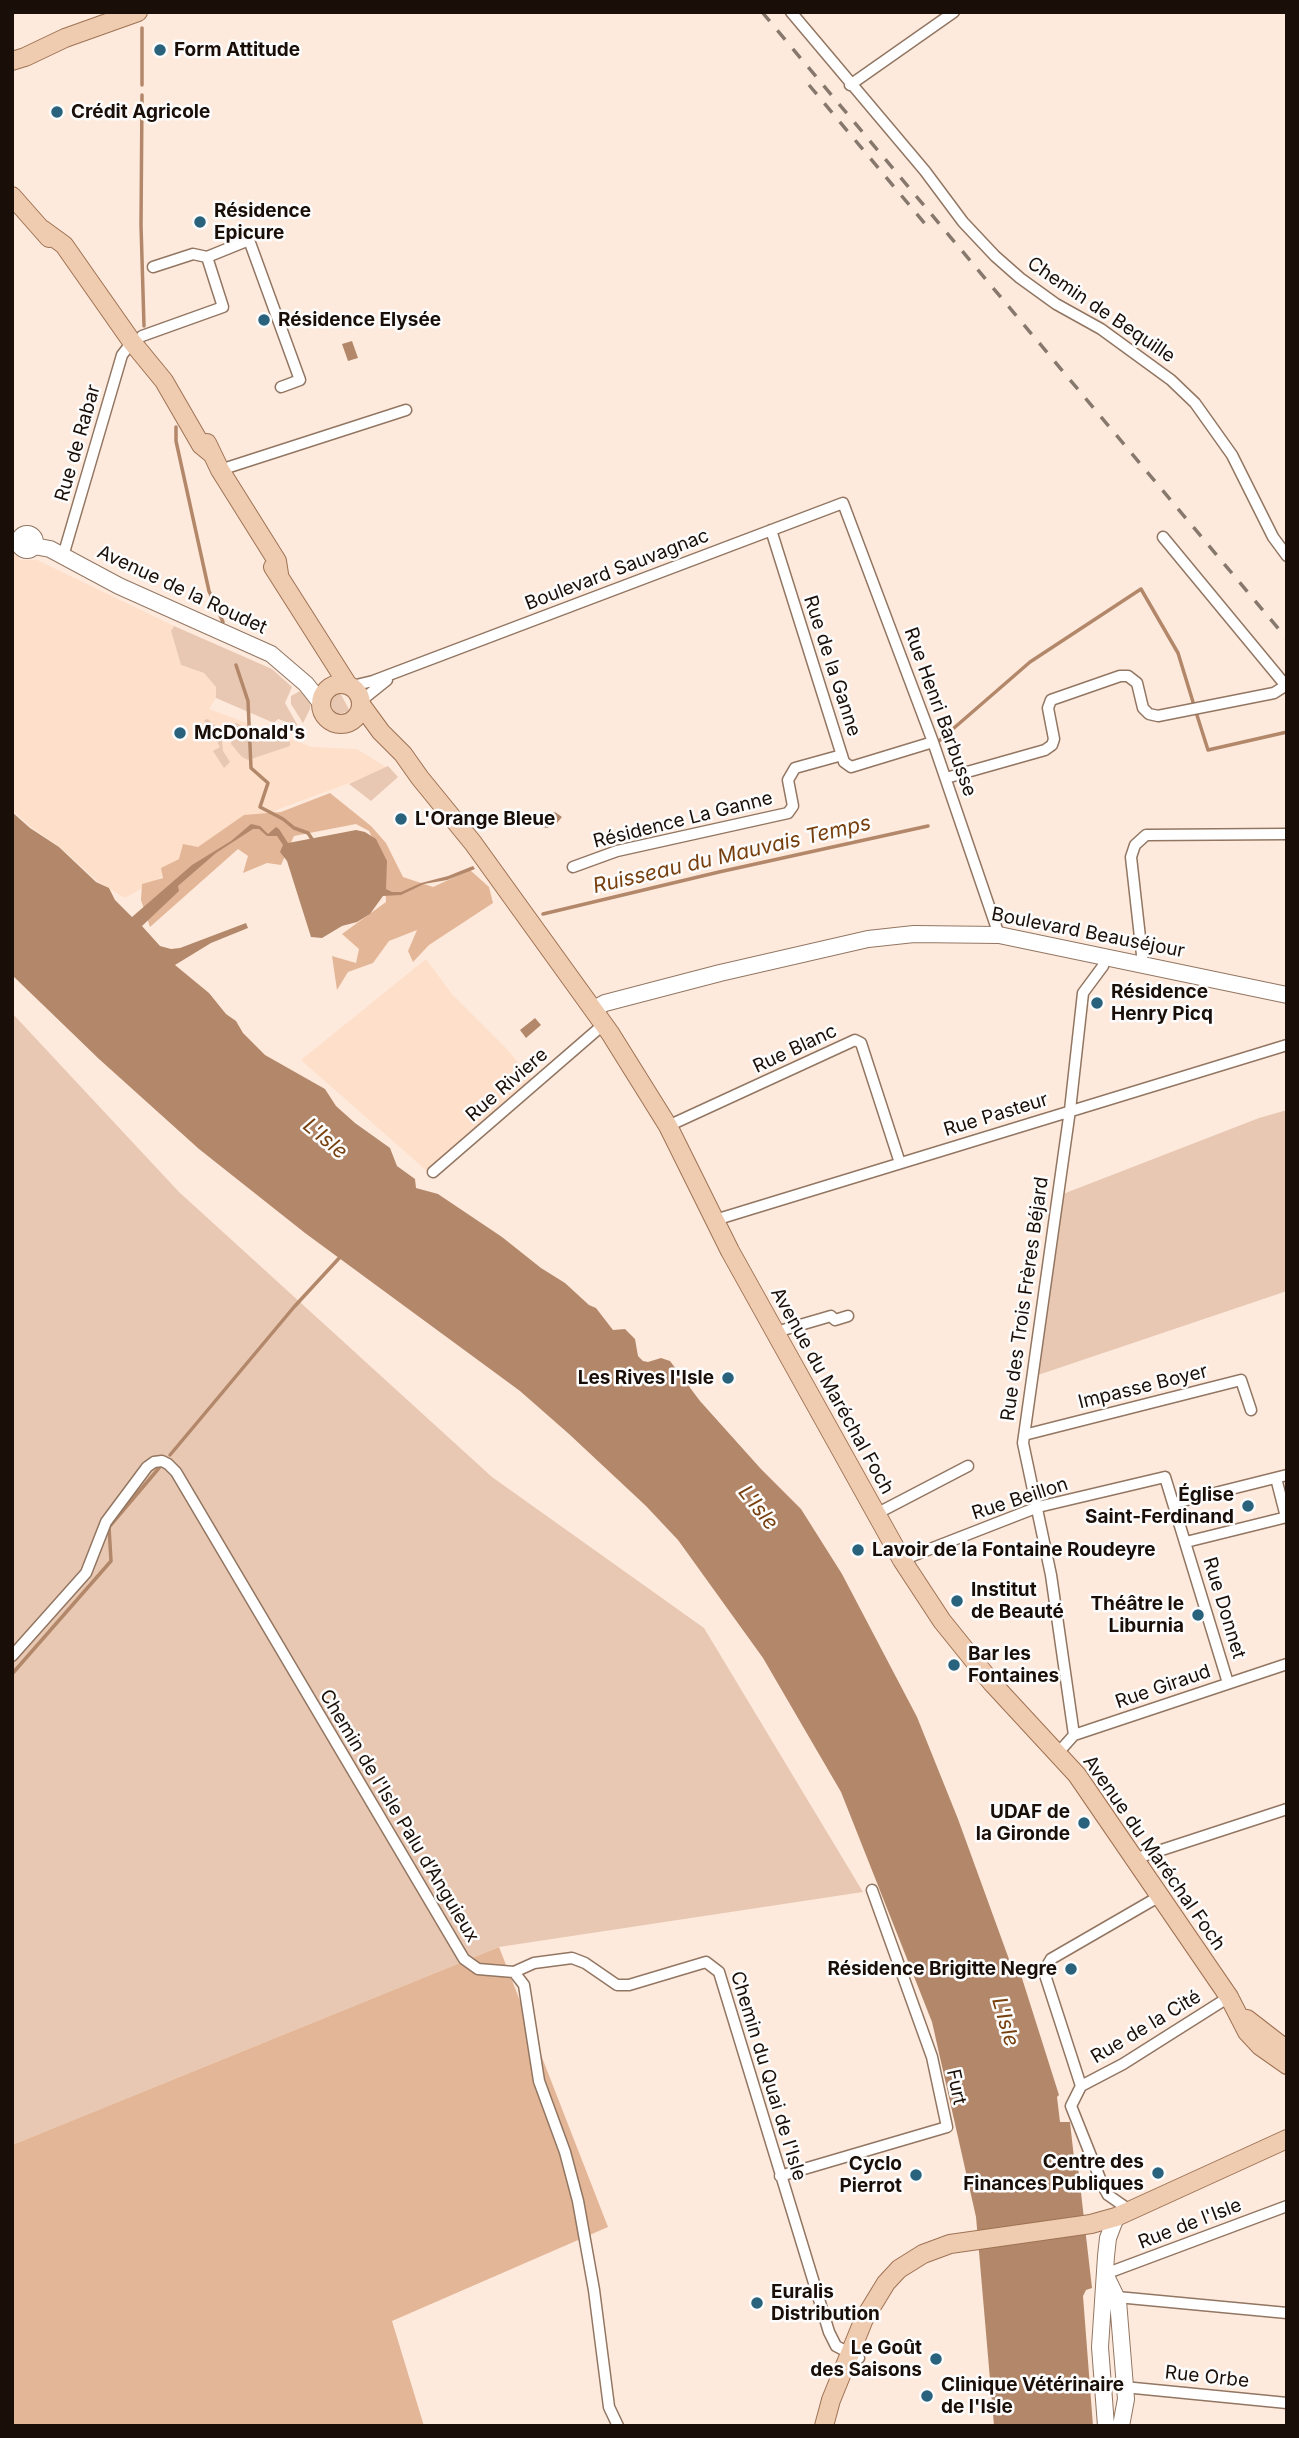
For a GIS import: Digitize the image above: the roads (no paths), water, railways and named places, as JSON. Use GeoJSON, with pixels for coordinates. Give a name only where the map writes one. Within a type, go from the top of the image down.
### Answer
{"type":"FeatureCollection","features":[{"type":"Feature","properties":{"kind":"main road"},"geometry":{"type":"LineString","coordinates":[[12,61],[65,38],[138,12]]}},
{"type":"Feature","properties":{"kind":"main road"},"geometry":{"type":"LineString","coordinates":[[12,72],[107,24]]}},
{"type":"Feature","properties":{"kind":"main road"},"geometry":{"type":"LineString","coordinates":[[12,186],[19,203],[43,229],[64,245],[93,288],[136,338],[187,420],[197,427],[276,561],[279,574],[314,630],[344,693],[360,713],[351,722]]}},
{"type":"Feature","properties":{"kind":"main road","name":"Avenue du Maréchal Foch"},"geometry":{"type":"LineString","coordinates":[[420,778],[367,729],[351,722],[339,724],[328,720],[322,710],[344,693],[403,754],[473,843],[594,1009],[668,1126],[733,1257],[902,1560],[942,1621],[985,1674],[1090,1792],[1232,2002],[1247,2032],[1260,2046],[1287,2065]]}},
{"type":"Feature","properties":{"kind":"main road","name":"Avenue du Maréchal Foch"},"geometry":{"type":"LineString","coordinates":[[1232,2002],[1253,2025],[1287,2050]]}},
{"type":"Feature","properties":{"kind":"main road"},"geometry":{"type":"LineString","coordinates":[[1249,2157],[1287,2133]]}},
{"type":"Feature","properties":{"kind":"main road"},"geometry":{"type":"LineString","coordinates":[[831,2426],[873,2301],[890,2285],[899,2269],[950,2244],[1093,2224],[1124,2214],[1287,2139]]}},
{"type":"Feature","properties":{"kind":"main road"},"geometry":{"type":"LineString","coordinates":[[824,2426],[854,2356]]}},
{"type":"Feature","properties":{"kind":"street","name":"Chemin de Bequille"},"geometry":{"type":"LineString","coordinates":[[791,12],[925,171],[963,222],[995,256],[1056,304],[1101,330],[1160,372],[1195,403],[1232,454],[1273,537],[1287,556]]}},
{"type":"Feature","properties":{"kind":"street"},"geometry":{"type":"LineString","coordinates":[[850,85],[954,12]]}},
{"type":"Feature","properties":{"kind":"street"},"geometry":{"type":"LineString","coordinates":[[153,267],[193,254],[206,257],[249,240],[300,380],[281,387]]}},
{"type":"Feature","properties":{"kind":"street"},"geometry":{"type":"LineString","coordinates":[[136,338],[223,307],[206,257]]}},
{"type":"Feature","properties":{"kind":"street","name":"Rue de Rabar"},"geometry":{"type":"LineString","coordinates":[[63,556],[122,355],[136,338]]}},
{"type":"Feature","properties":{"kind":"street"},"geometry":{"type":"LineString","coordinates":[[216,462],[406,410]]}},
{"type":"Feature","properties":{"kind":"street","name":"Boulevard Sauvagnac"},"geometry":{"type":"LineString","coordinates":[[344,693],[843,503]]}},
{"type":"Feature","properties":{"kind":"street","name":"Rue Henri Barbusse"},"geometry":{"type":"LineString","coordinates":[[843,503],[933,742],[999,934]]}},
{"type":"Feature","properties":{"kind":"street","name":"Rue de la Ganne"},"geometry":{"type":"LineString","coordinates":[[771,530],[845,762],[851,767],[933,742]]}},
{"type":"Feature","properties":{"kind":"street"},"geometry":{"type":"LineString","coordinates":[[946,778],[1045,750],[1052,745],[1054,739],[1048,708],[1051,700],[1120,676],[1128,676],[1137,683],[1143,708],[1149,714],[1158,716],[1274,692],[1286,687],[1163,537]]}},
{"type":"Feature","properties":{"kind":"street","name":"Avenue de la Roudet"},"geometry":{"type":"LineString","coordinates":[[22,539],[50,549],[119,586],[271,654],[306,684],[344,693]]}},
{"type":"Feature","properties":{"kind":"street","name":"Boulevard Sauvagnac"},"geometry":{"type":"LineString","coordinates":[[344,693],[404,669]]}},
{"type":"Feature","properties":{"kind":"street","name":"Résidence La Ganne"},"geometry":{"type":"LineString","coordinates":[[573,867],[617,851],[788,813],[793,806],[788,780],[795,768],[842,755]]}},
{"type":"Feature","properties":{"kind":"street"},"geometry":{"type":"LineString","coordinates":[[1143,964],[1131,857],[1140,840],[1146,835],[1287,834]]}},
{"type":"Feature","properties":{"kind":"street","name":"Boulevard Beauséjour"},"geometry":{"type":"LineString","coordinates":[[594,1009],[605,1003],[720,973],[868,939],[914,934],[999,934],[1287,995]]}},
{"type":"Feature","properties":{"kind":"street","name":"Rue des Trois Frères Béjard"},"geometry":{"type":"LineString","coordinates":[[1074,1735],[1051,1575],[1023,1443],[1070,1110],[1083,993],[1103,966],[1106,956]]}},
{"type":"Feature","properties":{"kind":"street","name":"Rue Riviere"},"geometry":{"type":"LineString","coordinates":[[433,1172],[604,1024]]}},
{"type":"Feature","properties":{"kind":"street","name":"Rue Blanc"},"geometry":{"type":"LineString","coordinates":[[668,1126],[855,1041],[861,1043],[900,1163]]}},
{"type":"Feature","properties":{"kind":"street","name":"Rue Pasteur"},"geometry":{"type":"LineString","coordinates":[[715,1220],[1287,1045]]}},
{"type":"Feature","properties":{"kind":"street"},"geometry":{"type":"LineString","coordinates":[[776,1332],[831,1316],[835,1321],[848,1316]]}},
{"type":"Feature","properties":{"kind":"street","name":"Impasse Boyer"},"geometry":{"type":"LineString","coordinates":[[1024,1435],[1241,1380],[1251,1410]]}},
{"type":"Feature","properties":{"kind":"street","name":"Chemin de l'Isle Palu d’Anguieux"},"geometry":{"type":"LineString","coordinates":[[12,1656],[86,1573],[95,1556],[101,1530],[147,1467],[154,1462],[169,1464],[464,1959],[478,1969],[514,1972]]}},
{"type":"Feature","properties":{"kind":"street"},"geometry":{"type":"LineString","coordinates":[[876,1514],[968,1466]]}},
{"type":"Feature","properties":{"kind":"street"},"geometry":{"type":"LineString","coordinates":[[1175,1503],[1282,1476],[1286,1517],[1186,1542]]}},
{"type":"Feature","properties":{"kind":"street","name":"Rue Beillon"},"geometry":{"type":"LineString","coordinates":[[902,1560],[1038,1507],[1165,1477],[1175,1503]]}},
{"type":"Feature","properties":{"kind":"street","name":"Rue Donnet"},"geometry":{"type":"LineString","coordinates":[[1175,1503],[1228,1684]]}},
{"type":"Feature","properties":{"kind":"street","name":"Rue Giraud"},"geometry":{"type":"LineString","coordinates":[[1057,1754],[1074,1735],[1287,1664]]}},
{"type":"Feature","properties":{"kind":"street"},"geometry":{"type":"LineString","coordinates":[[1135,1859],[1287,1810]]}},
{"type":"Feature","properties":{"kind":"street","name":"Furt"},"geometry":{"type":"LineString","coordinates":[[780,2176],[947,2127],[932,2056],[872,1890]]}},
{"type":"Feature","properties":{"kind":"street"},"geometry":{"type":"LineString","coordinates":[[1106,2426],[1100,2347],[1108,2238],[1124,2214],[1102,2186],[1071,2106],[1080,2086],[1045,1978],[1051,1959],[1160,1896]]}},
{"type":"Feature","properties":{"kind":"street","name":"Chemin du Quai de l'Isle"},"geometry":{"type":"LineString","coordinates":[[514,1972],[534,1963],[572,1958],[585,1962],[617,1985],[629,1985],[706,1962],[719,1972],[829,2332],[836,2346],[854,2356]]}},
{"type":"Feature","properties":{"kind":"street"},"geometry":{"type":"LineString","coordinates":[[514,1972],[524,1984],[539,2081],[565,2152],[578,2201],[594,2290],[608,2407],[618,2426]]}},
{"type":"Feature","properties":{"kind":"street","name":"Rue de la Cité"},"geometry":{"type":"LineString","coordinates":[[1080,2086],[1232,2002]]}},
{"type":"Feature","properties":{"kind":"street","name":"Rue de l'Isle"},"geometry":{"type":"LineString","coordinates":[[1105,2274],[1287,2206]]}},
{"type":"Feature","properties":{"kind":"street"},"geometry":{"type":"LineString","coordinates":[[1093,2224],[1108,2238]]}},
{"type":"Feature","properties":{"kind":"street"},"geometry":{"type":"LineString","coordinates":[[1105,2274],[1117,2297],[1125,2404],[1121,2426]]}},
{"type":"Feature","properties":{"kind":"street"},"geometry":{"type":"LineString","coordinates":[[1117,2297],[1287,2313]]}},
{"type":"Feature","properties":{"kind":"street","name":"Rue Orbe"},"geometry":{"type":"LineString","coordinates":[[1124,2387],[1287,2403]]}},
{"type":"Feature","properties":{"kind":"water"},"geometry":{"type":"Polygon","coordinates":[[[352,341],[358,358],[348,361],[342,344],[352,341]]]}},
{"type":"Feature","properties":{"kind":"water","name":"L'Isle"},"geometry":{"type":"Polygon","coordinates":[[[12,812],[59,847],[96,882],[109,888],[115,900],[132,917],[192,865],[231,841],[251,824],[260,826],[268,834],[276,827],[288,843],[356,830],[365,832],[376,839],[387,861],[386,889],[392,892],[401,892],[473,866],[475,869],[447,880],[424,884],[401,895],[383,896],[370,914],[357,922],[342,926],[322,938],[311,937],[287,861],[280,852],[283,845],[277,836],[267,836],[259,829],[253,829],[216,853],[178,886],[179,891],[142,926],[160,946],[171,949],[246,923],[248,928],[211,943],[175,965],[209,993],[265,1055],[325,1089],[336,1106],[390,1148],[397,1166],[415,1179],[416,1188],[438,1194],[565,1283],[596,1308],[613,1330],[625,1329],[635,1339],[638,1356],[643,1361],[661,1358],[670,1361],[700,1401],[801,1509],[842,1574],[917,1717],[958,1819],[1014,1973],[1021,1975],[1059,2095],[1060,2122],[1070,2122],[1074,2158],[1077,2158],[1092,2288],[1086,2290],[1083,2296],[1093,2426],[994,2426],[976,2217],[932,2022],[841,1792],[763,1658],[678,1540],[569,1434],[520,1391],[305,1233],[199,1149],[99,1059],[12,975],[12,812]]]}},
{"type":"Feature","properties":{"kind":"water"},"geometry":{"type":"Polygon","coordinates":[[[555,812],[562,817],[557,823],[548,828],[541,827],[542,819],[555,812]]]}},
{"type":"Feature","properties":{"kind":"water"},"geometry":{"type":"Polygon","coordinates":[[[535,1018],[541,1025],[526,1038],[520,1030],[535,1018]]]}},
{"type":"Feature","properties":{"kind":"waterway"},"geometry":{"type":"LineString","coordinates":[[142,28],[142,85]]}},
{"type":"Feature","properties":{"kind":"waterway"},"geometry":{"type":"LineString","coordinates":[[142,95],[141,225],[144,326]]}},
{"type":"Feature","properties":{"kind":"waterway"},"geometry":{"type":"LineString","coordinates":[[176,427],[176,441],[209,591],[223,622]]}},
{"type":"Feature","properties":{"kind":"waterway","name":"Ruisseau du Mauvais Temps"},"geometry":{"type":"LineString","coordinates":[[939,741],[1030,662],[1141,589],[1178,653],[1193,702]]}},
{"type":"Feature","properties":{"kind":"waterway"},"geometry":{"type":"LineString","coordinates":[[236,665],[248,701],[251,768],[268,783],[260,807],[294,828],[308,833],[312,839]]}},
{"type":"Feature","properties":{"kind":"waterway","name":"Ruisseau du Mauvais Temps"},"geometry":{"type":"LineString","coordinates":[[1195,709],[1208,750],[1287,732]]}},
{"type":"Feature","properties":{"kind":"waterway","name":"Ruisseau du Mauvais Temps"},"geometry":{"type":"LineString","coordinates":[[543,914],[928,826]]}},
{"type":"Feature","properties":{"kind":"waterway"},"geometry":{"type":"LineString","coordinates":[[170,1455],[294,1307],[342,1255]]}},
{"type":"Feature","properties":{"kind":"waterway"},"geometry":{"type":"LineString","coordinates":[[12,1674],[111,1561],[109,1527],[159,1468]]}},
{"type":"Feature","properties":{"kind":"railway"},"geometry":{"type":"LineString","coordinates":[[762,12],[1287,639]]}},
{"type":"Feature","properties":{"kind":"railway"},"geometry":{"type":"LineString","coordinates":[[809,85],[931,231]]}},
{"type":"Feature","properties":{"kind":"place","name":"Form Attitude"},"geometry":{"type":"Point","coordinates":[160,50]}},
{"type":"Feature","properties":{"kind":"place","name":"Crédit Agricole"},"geometry":{"type":"Point","coordinates":[57,112]}},
{"type":"Feature","properties":{"kind":"place","name":"Résidence Epicure"},"geometry":{"type":"Point","coordinates":[200,222]}},
{"type":"Feature","properties":{"kind":"place","name":"Résidence Elysée"},"geometry":{"type":"Point","coordinates":[264,320]}},
{"type":"Feature","properties":{"kind":"place","name":"McDonald's"},"geometry":{"type":"Point","coordinates":[180,733]}},
{"type":"Feature","properties":{"kind":"place","name":"L'Orange Bleue"},"geometry":{"type":"Point","coordinates":[401,819]}},
{"type":"Feature","properties":{"kind":"place","name":"Résidence Henry Picq"},"geometry":{"type":"Point","coordinates":[1097,1003]}},
{"type":"Feature","properties":{"kind":"place","name":"Les Rives l'Isle"},"geometry":{"type":"Point","coordinates":[728,1378]}},
{"type":"Feature","properties":{"kind":"place","name":"Église Saint-Ferdinand"},"geometry":{"type":"Point","coordinates":[1248,1506]}},
{"type":"Feature","properties":{"kind":"place","name":"Lavoir de la Fontaine Roudeyre"},"geometry":{"type":"Point","coordinates":[858,1550]}},
{"type":"Feature","properties":{"kind":"place","name":"Institut de Beauté"},"geometry":{"type":"Point","coordinates":[957,1601]}},
{"type":"Feature","properties":{"kind":"place","name":"Théâtre le Liburnia"},"geometry":{"type":"Point","coordinates":[1198,1615]}},
{"type":"Feature","properties":{"kind":"place","name":"Bar les Fontaines"},"geometry":{"type":"Point","coordinates":[954,1665]}},
{"type":"Feature","properties":{"kind":"place","name":"UDAF de la Gironde"},"geometry":{"type":"Point","coordinates":[1084,1823]}},
{"type":"Feature","properties":{"kind":"place","name":"Résidence Brigitte Negre"},"geometry":{"type":"Point","coordinates":[1071,1969]}},
{"type":"Feature","properties":{"kind":"place","name":"Centre des Finances Publiques"},"geometry":{"type":"Point","coordinates":[1158,2173]}},
{"type":"Feature","properties":{"kind":"place","name":"Cyclo Pierrot"},"geometry":{"type":"Point","coordinates":[916,2175]}},
{"type":"Feature","properties":{"kind":"place","name":"Euralis Distribution"},"geometry":{"type":"Point","coordinates":[757,2303]}},
{"type":"Feature","properties":{"kind":"place","name":"Le Goût des Saisons"},"geometry":{"type":"Point","coordinates":[936,2359]}},
{"type":"Feature","properties":{"kind":"place","name":"Clinique Vétérinaire de l'Isle"},"geometry":{"type":"Point","coordinates":[927,2396]}}]}
